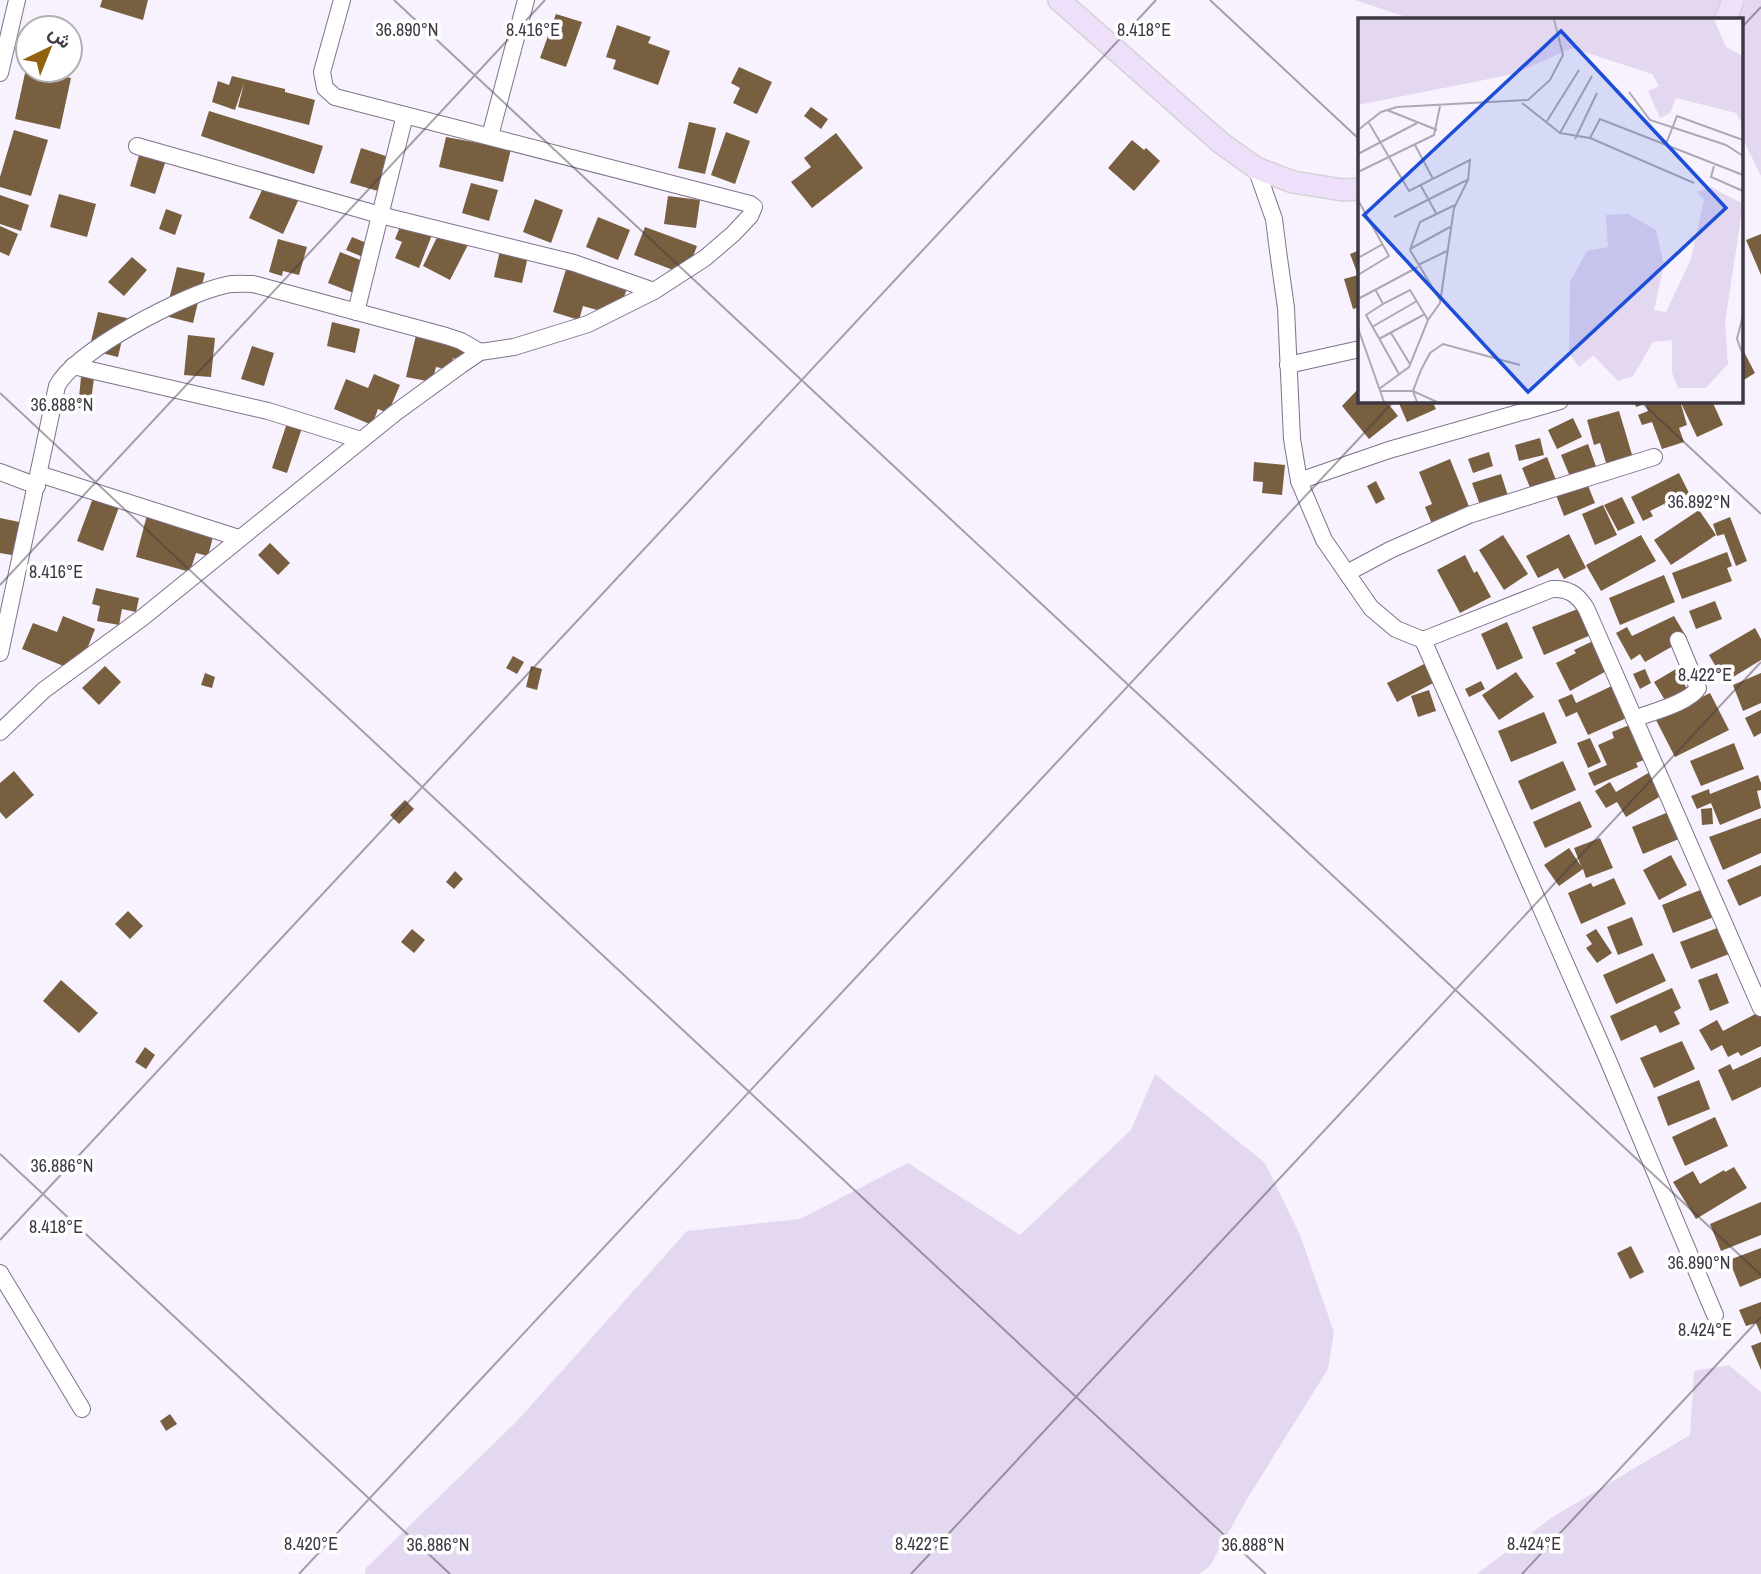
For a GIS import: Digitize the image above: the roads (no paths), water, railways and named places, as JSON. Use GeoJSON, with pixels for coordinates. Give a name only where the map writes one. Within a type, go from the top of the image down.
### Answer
{"type":"FeatureCollection","features":[{"type":"Feature","properties":{"kind":"main road"},"geometry":{"type":"LineString","coordinates":[[1059,0],[1220,143],[1256,168],[1293,182],[1343,190],[1358,189]]}},
{"type":"Feature","properties":{"kind":"main road"},"geometry":{"type":"LineString","coordinates":[[1726,18],[1733,0]]}},
{"type":"Feature","properties":{"kind":"street"},"geometry":{"type":"LineString","coordinates":[[0,73],[18,0]]}},
{"type":"Feature","properties":{"kind":"street"},"geometry":{"type":"LineString","coordinates":[[0,732],[44,690],[142,618],[394,413],[480,352],[528,344],[588,324],[654,291],[705,258],[733,234],[753,211],[753,206],[335,97],[325,88],[322,72],[342,0]]}},
{"type":"Feature","properties":{"kind":"street"},"geometry":{"type":"LineString","coordinates":[[490,136],[526,0]]}},
{"type":"Feature","properties":{"kind":"street"},"geometry":{"type":"LineString","coordinates":[[356,312],[405,115]]}},
{"type":"Feature","properties":{"kind":"street"},"geometry":{"type":"LineString","coordinates":[[137,146],[380,215],[573,263],[654,291]]}},
{"type":"Feature","properties":{"kind":"street"},"geometry":{"type":"LineString","coordinates":[[1256,168],[1274,219],[1286,308],[1292,439],[1299,481],[1324,540],[1371,608],[1396,629],[1423,640],[1552,589],[1562,588],[1580,597],[1760,1002]]}},
{"type":"Feature","properties":{"kind":"street"},"geometry":{"type":"LineString","coordinates":[[0,653],[57,386],[62,376],[74,366],[137,322],[189,297],[226,285],[253,284],[446,336],[480,352]]}},
{"type":"Feature","properties":{"kind":"street"},"geometry":{"type":"LineString","coordinates":[[1288,365],[1358,348]]}},
{"type":"Feature","properties":{"kind":"street"},"geometry":{"type":"LineString","coordinates":[[74,366],[268,411],[361,440]]}},
{"type":"Feature","properties":{"kind":"street"},"geometry":{"type":"LineString","coordinates":[[1299,481],[1389,450],[1557,402]]}},
{"type":"Feature","properties":{"kind":"street"},"geometry":{"type":"LineString","coordinates":[[1347,573],[1390,550],[1469,515],[1654,457]]}},
{"type":"Feature","properties":{"kind":"street"},"geometry":{"type":"LineString","coordinates":[[0,472],[38,480],[239,538]]}},
{"type":"Feature","properties":{"kind":"street"},"geometry":{"type":"LineString","coordinates":[[1423,640],[1608,1060],[1715,1315]]}},
{"type":"Feature","properties":{"kind":"street"},"geometry":{"type":"LineString","coordinates":[[1634,719],[1686,699],[1697,691],[1678,640]]}},
{"type":"Feature","properties":{"kind":"street"},"geometry":{"type":"LineString","coordinates":[[0,1273],[82,1409]]}}]}
